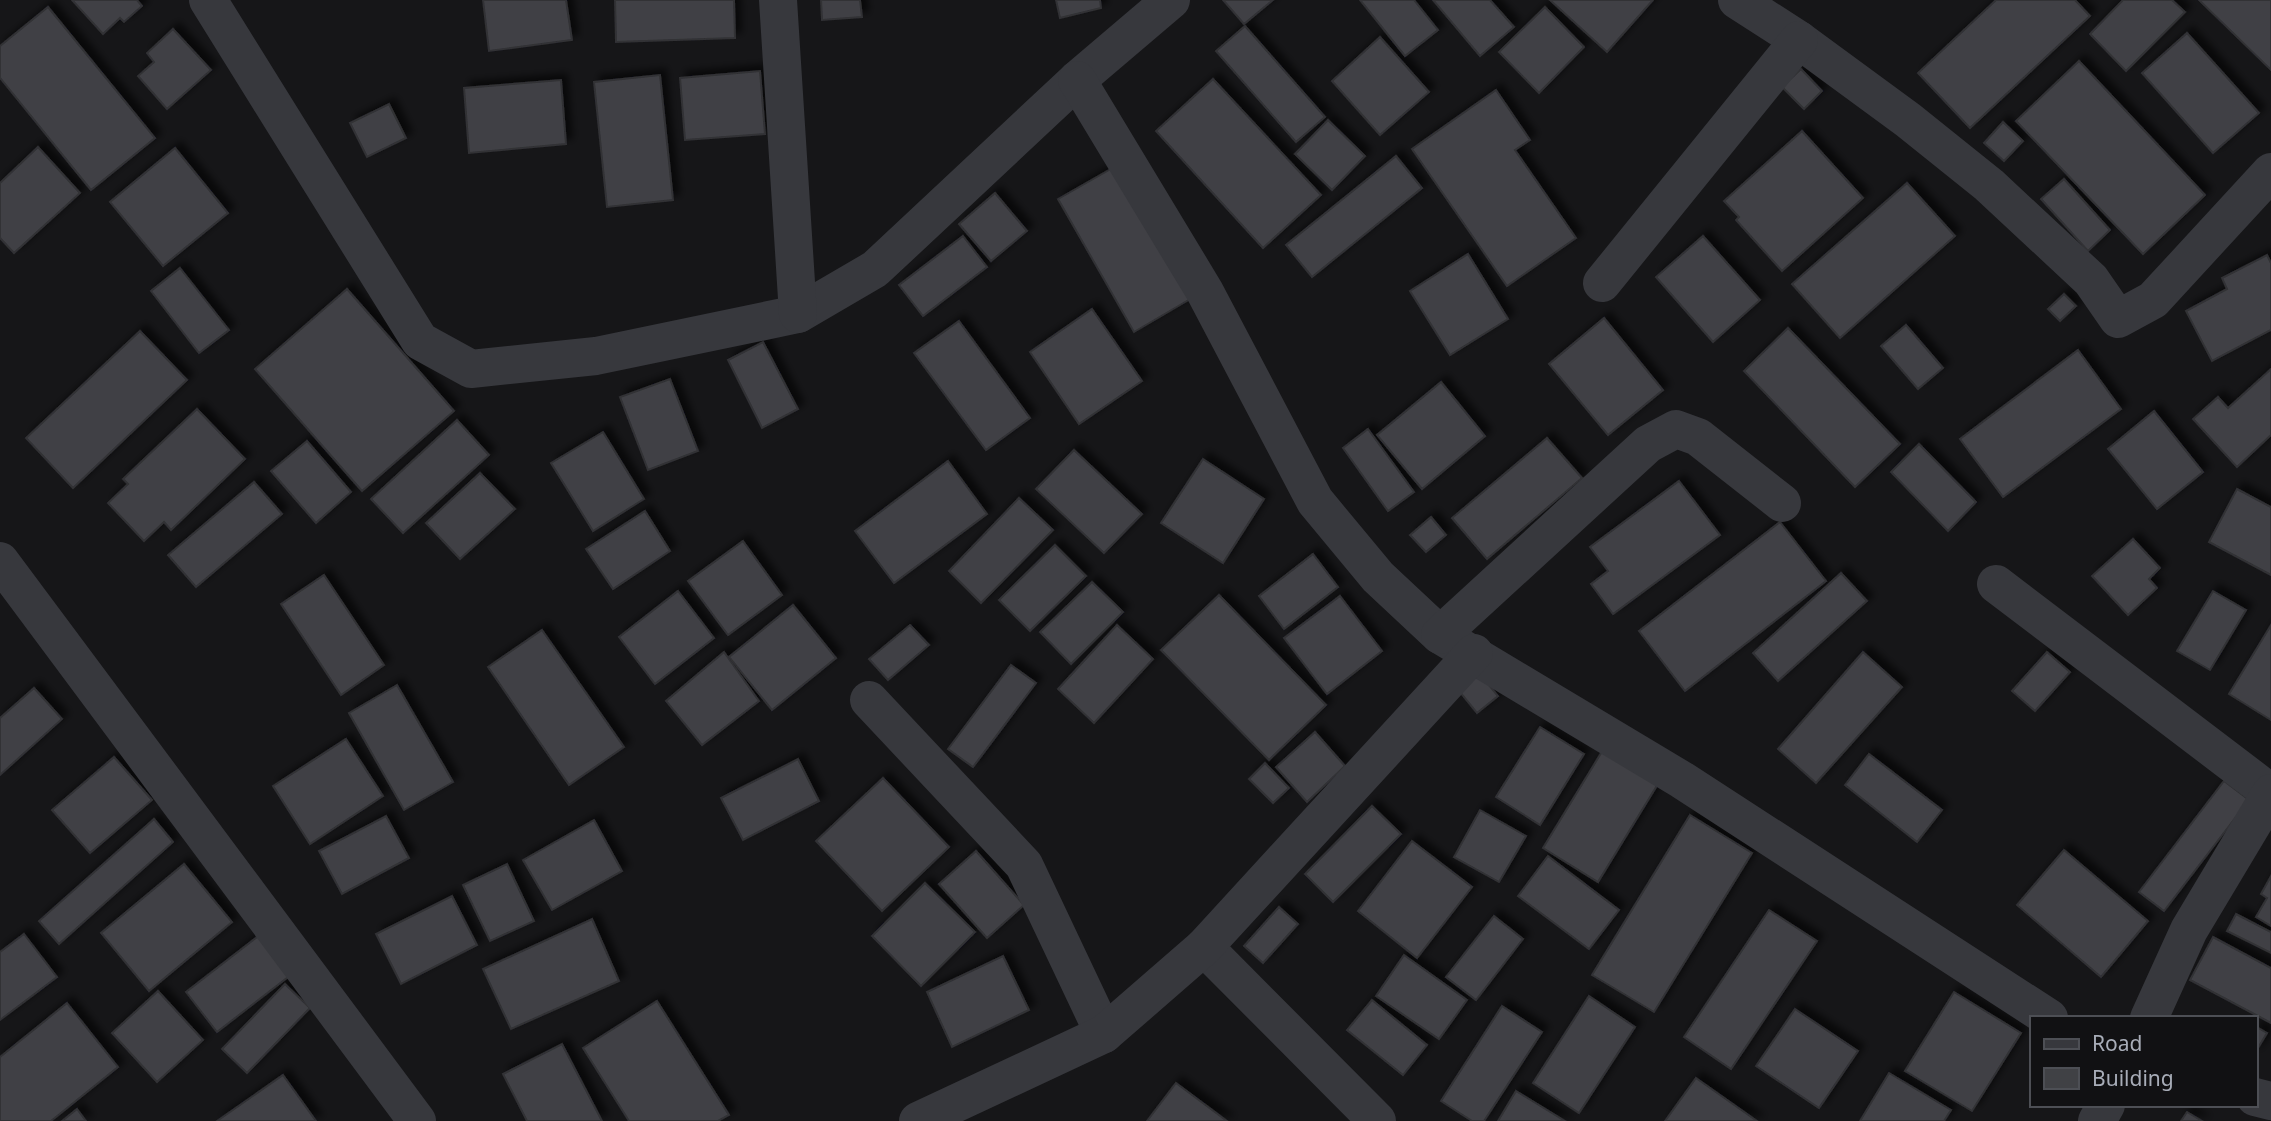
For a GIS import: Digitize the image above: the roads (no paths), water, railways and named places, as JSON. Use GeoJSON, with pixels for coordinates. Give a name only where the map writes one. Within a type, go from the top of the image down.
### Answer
{"type":"FeatureCollection","features":[{"type":"Feature","properties":{"kind":"street"},"geometry":{"type":"LineString","coordinates":[[208,0],[420,341],[471,369],[596,356],[798,314],[875,269],[1077,80],[1171,0]]}},
{"type":"Feature","properties":{"kind":"street"},"geometry":{"type":"LineString","coordinates":[[778,0],[798,314]]}},
{"type":"Feature","properties":{"kind":"street"},"geometry":{"type":"LineString","coordinates":[[1737,0],[1799,40],[1908,120],[1989,185],[2091,280],[2118,319],[2153,300],[2271,172]]}},
{"type":"Feature","properties":{"kind":"street"},"geometry":{"type":"LineString","coordinates":[[1602,284],[1799,40]]}},
{"type":"Feature","properties":{"kind":"street"},"geometry":{"type":"LineString","coordinates":[[1077,80],[1205,292],[1315,502],[1378,577],[1440,635],[1682,779],[2046,1016]]}},
{"type":"Feature","properties":{"kind":"street"},"geometry":{"type":"LineString","coordinates":[[1440,635],[1648,444],[1676,429],[1698,437],[1782,503]]}},
{"type":"Feature","properties":{"kind":"street"},"geometry":{"type":"LineString","coordinates":[[0,561],[417,1121]]}},
{"type":"Feature","properties":{"kind":"street"},"geometry":{"type":"LineString","coordinates":[[1996,584],[2271,793],[2189,930],[2150,1016]]}},
{"type":"Feature","properties":{"kind":"street"},"geometry":{"type":"LineString","coordinates":[[918,1121],[1104,1034],[1204,947],[1474,653]]}},
{"type":"Feature","properties":{"kind":"street"},"geometry":{"type":"LineString","coordinates":[[869,700],[1024,865],[1104,1034]]}},
{"type":"Feature","properties":{"kind":"street"},"geometry":{"type":"LineString","coordinates":[[1204,947],[1377,1121]]}}]}
